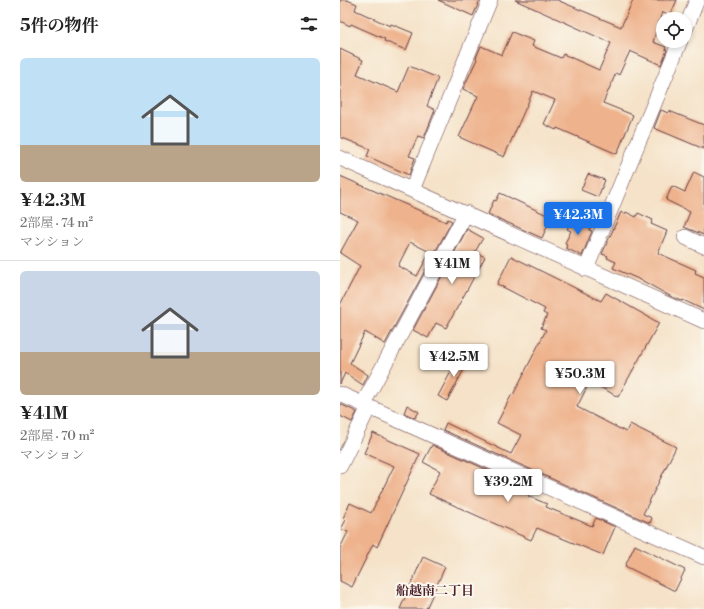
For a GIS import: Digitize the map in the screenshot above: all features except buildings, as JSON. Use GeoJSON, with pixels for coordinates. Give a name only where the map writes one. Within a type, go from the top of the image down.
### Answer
{"type":"FeatureCollection","features":[{"type":"Feature","properties":{"kind":"street"},"geometry":{"type":"LineString","coordinates":[[412,190],[490,0]]}},
{"type":"Feature","properties":{"kind":"street"},"geometry":{"type":"LineString","coordinates":[[692,12],[697,0],[704,3]]}},
{"type":"Feature","properties":{"kind":"street"},"geometry":{"type":"LineString","coordinates":[[586,269],[677,48]]}},
{"type":"Feature","properties":{"kind":"street"},"geometry":{"type":"LineString","coordinates":[[340,158],[466,213],[586,269],[704,321]]}},
{"type":"Feature","properties":{"kind":"street"},"geometry":{"type":"LineString","coordinates":[[340,466],[366,406],[466,213]]}},
{"type":"Feature","properties":{"kind":"street"},"geometry":{"type":"LineString","coordinates":[[685,237],[704,246]]}},
{"type":"Feature","properties":{"kind":"street"},"geometry":{"type":"LineString","coordinates":[[340,394],[704,557]]}},
{"type":"Feature","properties":{"kind":"district","name":"船越南二丁目"},"geometry":{"type":"Point","coordinates":[435,591]}}]}
